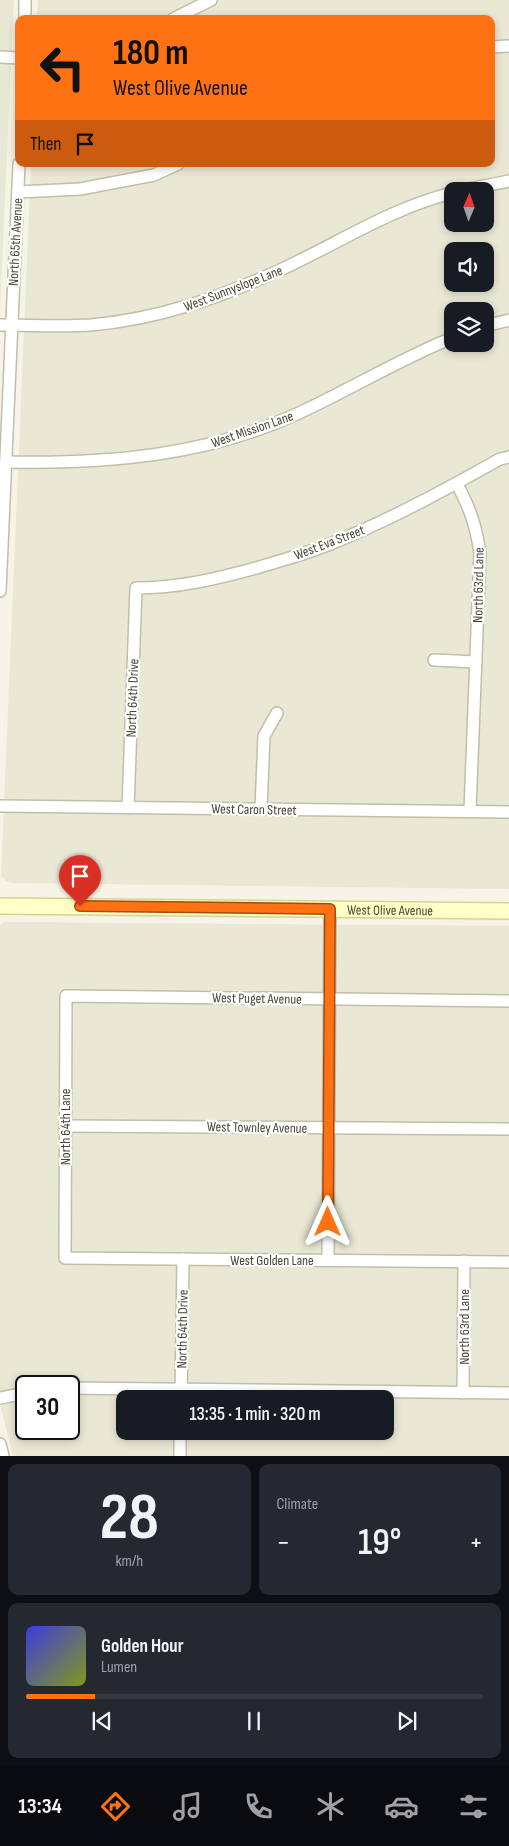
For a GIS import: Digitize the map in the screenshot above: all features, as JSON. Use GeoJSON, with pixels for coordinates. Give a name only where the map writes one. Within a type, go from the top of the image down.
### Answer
{"type":"FeatureCollection","features":[{"type":"Feature","properties":{"kind":"main road","name":"West Olive Avenue"},"geometry":{"type":"LineString","coordinates":[[0,906],[509,911]]}},
{"type":"Feature","properties":{"kind":"street"},"geometry":{"type":"LineString","coordinates":[[25,0],[25,15]]}},
{"type":"Feature","properties":{"kind":"street"},"geometry":{"type":"LineString","coordinates":[[181,15],[210,0]]}},
{"type":"Feature","properties":{"kind":"street"},"geometry":{"type":"LineString","coordinates":[[495,47],[509,46]]}},
{"type":"Feature","properties":{"kind":"street"},"geometry":{"type":"LineString","coordinates":[[0,57],[15,58]]}},
{"type":"Feature","properties":{"kind":"street","name":"North 65th Avenue"},"geometry":{"type":"LineString","coordinates":[[0,591],[6,462],[6,325],[19,167]]}},
{"type":"Feature","properties":{"kind":"street"},"geometry":{"type":"LineString","coordinates":[[18,192],[80,188],[154,175],[171,167]]}},
{"type":"Feature","properties":{"kind":"street"},"geometry":{"type":"LineString","coordinates":[[494,184],[509,181]]}},
{"type":"Feature","properties":{"kind":"street","name":"West Sunnyslope Lane"},"geometry":{"type":"LineString","coordinates":[[6,325],[92,325],[158,314],[201,303],[282,270],[394,213],[444,195]]}},
{"type":"Feature","properties":{"kind":"street"},"geometry":{"type":"LineString","coordinates":[[494,324],[509,320]]}},
{"type":"Feature","properties":{"kind":"street","name":"West Mission Lane"},"geometry":{"type":"LineString","coordinates":[[6,462],[115,460],[155,455],[236,437],[298,414],[444,342]]}},
{"type":"Feature","properties":{"kind":"street","name":"West Eva Street"},"geometry":{"type":"LineString","coordinates":[[136,588],[165,588],[226,576],[346,538],[509,457]]}},
{"type":"Feature","properties":{"kind":"street","name":"North 63rd Lane"},"geometry":{"type":"LineString","coordinates":[[457,484],[475,521],[480,553],[470,811]]}},
{"type":"Feature","properties":{"kind":"street","name":"North 64th Drive"},"geometry":{"type":"LineString","coordinates":[[128,808],[136,588]]}},
{"type":"Feature","properties":{"kind":"street"},"geometry":{"type":"LineString","coordinates":[[434,660],[476,662]]}},
{"type":"Feature","properties":{"kind":"street"},"geometry":{"type":"LineString","coordinates":[[262,809],[264,736],[276,713]]}},
{"type":"Feature","properties":{"kind":"street","name":"West Caron Street"},"geometry":{"type":"LineString","coordinates":[[0,806],[509,812]]}},
{"type":"Feature","properties":{"kind":"street"},"geometry":{"type":"LineString","coordinates":[[328,1260],[330,909]]}},
{"type":"Feature","properties":{"kind":"street","name":"West Puget Avenue"},"geometry":{"type":"LineString","coordinates":[[66,996],[509,1001]]}},
{"type":"Feature","properties":{"kind":"street","name":"North 64th Lane"},"geometry":{"type":"LineString","coordinates":[[65,1258],[66,996]]}},
{"type":"Feature","properties":{"kind":"street","name":"West Townley Avenue"},"geometry":{"type":"LineString","coordinates":[[65,1126],[509,1130]]}},
{"type":"Feature","properties":{"kind":"street","name":"West Golden Lane"},"geometry":{"type":"LineString","coordinates":[[65,1258],[509,1262]]}},
{"type":"Feature","properties":{"kind":"street","name":"North 64th Drive"},"geometry":{"type":"LineString","coordinates":[[181,1390],[183,1259]]}},
{"type":"Feature","properties":{"kind":"street","name":"North 63rd Lane"},"geometry":{"type":"LineString","coordinates":[[463,1393],[464,1261]]}},
{"type":"Feature","properties":{"kind":"street"},"geometry":{"type":"LineString","coordinates":[[80,1389],[116,1391]]}},
{"type":"Feature","properties":{"kind":"street"},"geometry":{"type":"LineString","coordinates":[[394,1393],[509,1393]]}},
{"type":"Feature","properties":{"kind":"street"},"geometry":{"type":"LineString","coordinates":[[0,1398],[15,1396]]}},
{"type":"Feature","properties":{"kind":"street"},"geometry":{"type":"LineString","coordinates":[[180,1440],[180,1456]]}},
{"type":"Feature","properties":{"kind":"street"},"geometry":{"type":"LineString","coordinates":[[0,1444],[3,1456]]}},
{"type":"Feature","properties":{"kind":"shaded area"},"geometry":{"type":"Polygon","coordinates":[[[0,0],[14,0],[0,309],[0,0]]]}},
{"type":"Feature","properties":{"kind":"shaded area"},"geometry":{"type":"Polygon","coordinates":[[[38,0],[509,0],[509,889],[13,883],[6,881],[1,876],[31,167],[495,167],[495,15],[37,15],[38,0]]]}},
{"type":"Feature","properties":{"kind":"shaded area"},"geometry":{"type":"Polygon","coordinates":[[[4,922],[509,926],[509,1456],[13,1456],[0,1404],[0,925],[4,922]]]}},
{"type":"Feature","properties":{"kind":"route"},"geometry":{"type":"LineString","coordinates":[[80,906],[330,909],[328,1222]]}}]}
